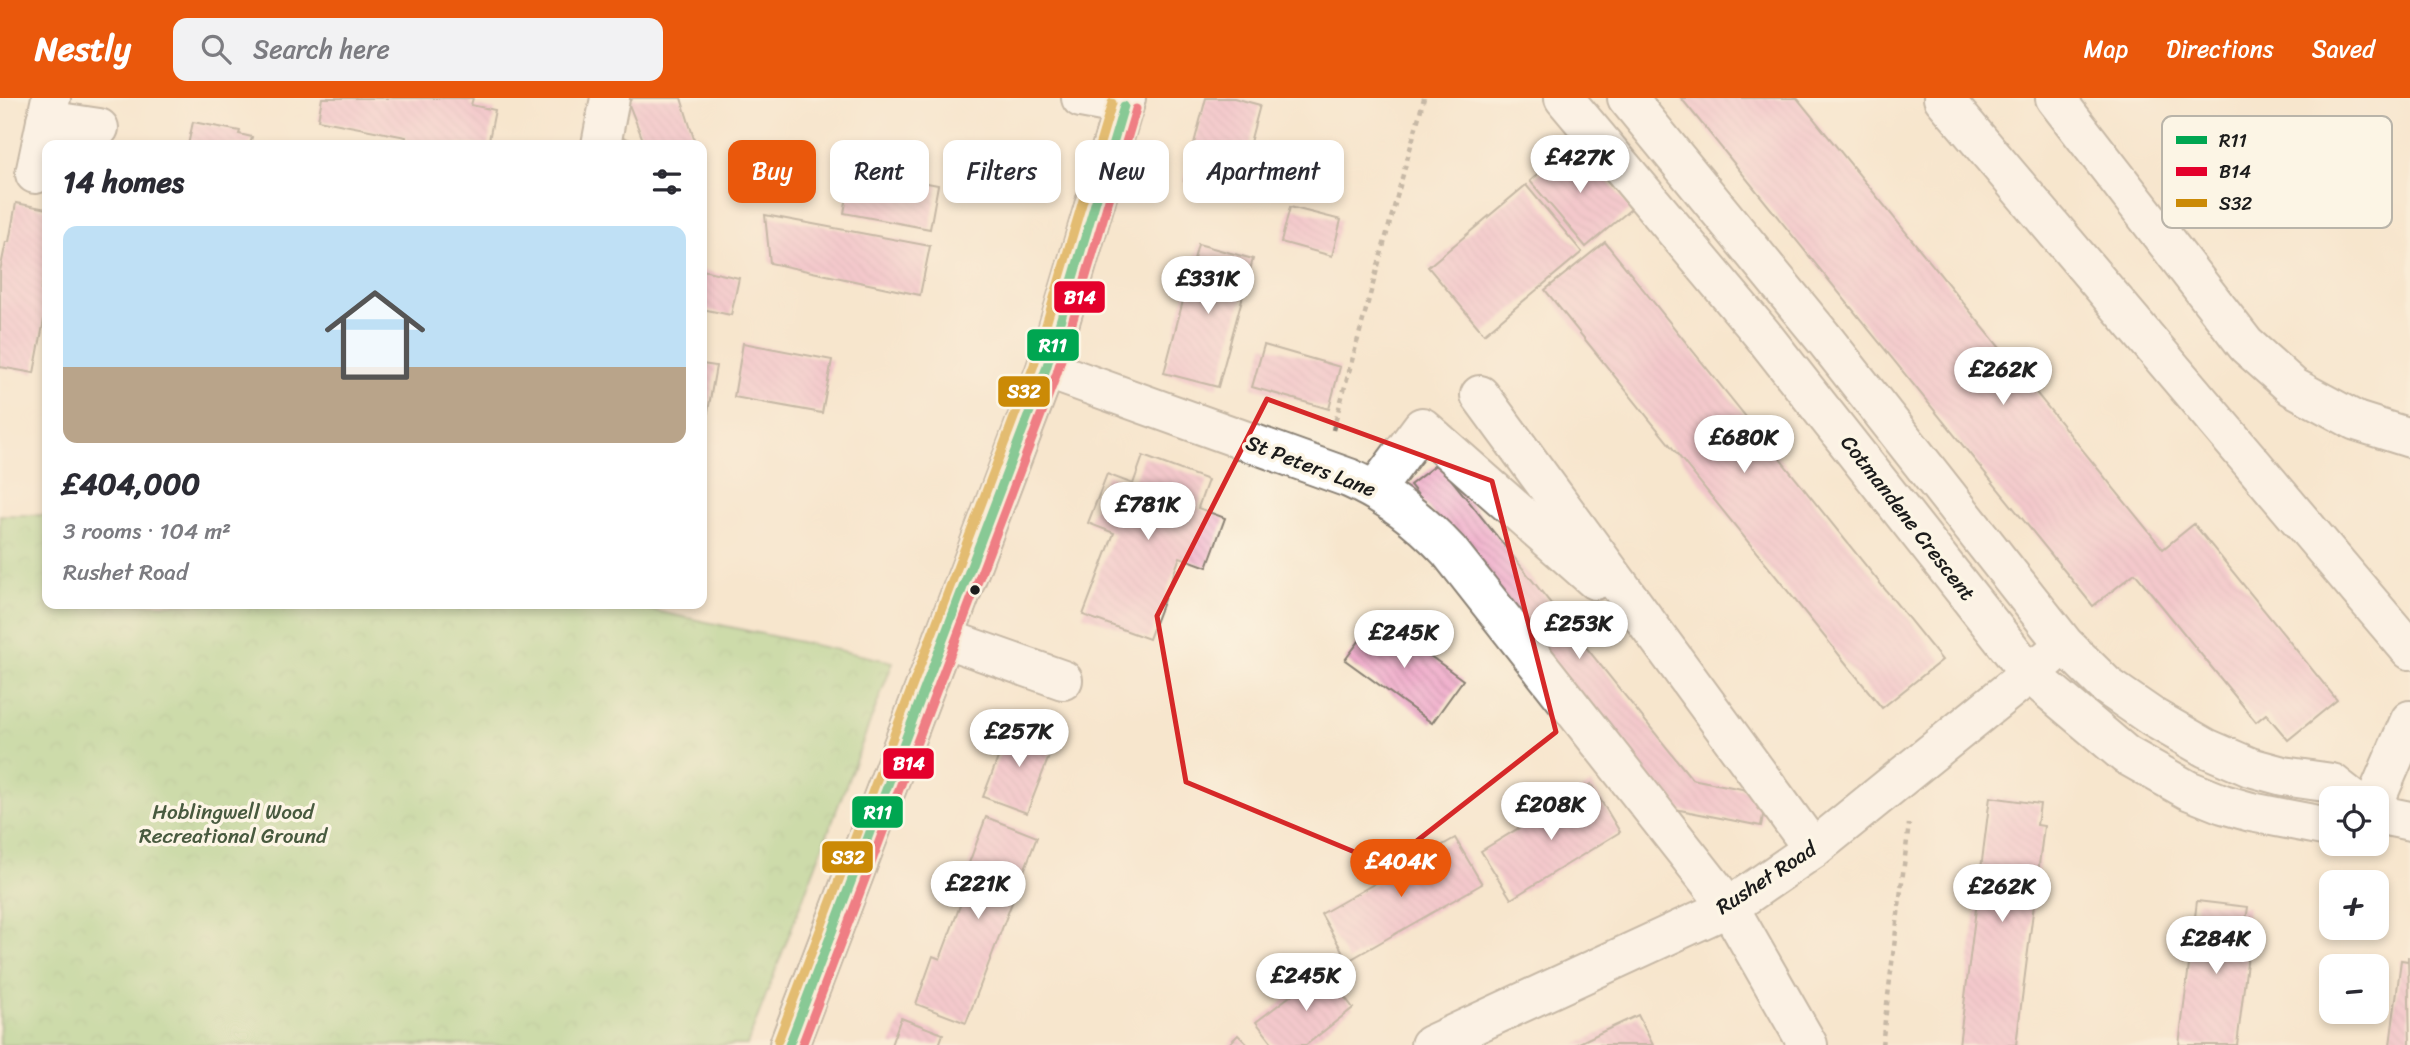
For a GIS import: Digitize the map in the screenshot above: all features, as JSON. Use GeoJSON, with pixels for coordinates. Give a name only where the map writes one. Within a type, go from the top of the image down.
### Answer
{"type":"FeatureCollection","features":[{"type":"Feature","properties":{"kind":"street"},"geometry":{"type":"LineString","coordinates":[[602,140],[610,98]]}},
{"type":"Feature","properties":{"kind":"street"},"geometry":{"type":"LineString","coordinates":[[789,1045],[1046,369],[1125,102],[1081,98]]}},
{"type":"Feature","properties":{"kind":"street","name":"Cotmandene Crescent"},"geometry":{"type":"LineString","coordinates":[[1564,98],[1762,334],[2030,674],[2126,755],[2188,790],[2251,812],[2319,825]]}},
{"type":"Feature","properties":{"kind":"street"},"geometry":{"type":"LineString","coordinates":[[1627,98],[1826,341],[2064,644],[2107,686],[2152,718],[2206,748],[2250,767],[2283,776],[2332,783],[2336,786]]}},
{"type":"Feature","properties":{"kind":"street"},"geometry":{"type":"LineString","coordinates":[[1943,98],[2410,650]]}},
{"type":"Feature","properties":{"kind":"street"},"geometry":{"type":"LineString","coordinates":[[2055,98],[2246,345],[2293,387],[2356,421],[2410,438]]}},
{"type":"Feature","properties":{"kind":"street"},"geometry":{"type":"LineString","coordinates":[[42,140],[48,109],[99,128]]}},
{"type":"Feature","properties":{"kind":"street"},"geometry":{"type":"LineString","coordinates":[[36,174],[42,142]]}},
{"type":"Feature","properties":{"kind":"street","name":"St Peters Lane"},"geometry":{"type":"LineString","coordinates":[[1046,369],[1376,490],[1419,521],[1449,551],[1729,907],[1808,1045]]}},
{"type":"Feature","properties":{"kind":"street"},"geometry":{"type":"LineString","coordinates":[[1480,395],[1813,849]]}},
{"type":"Feature","properties":{"kind":"street"},"geometry":{"type":"LineString","coordinates":[[1376,490],[1422,426],[1652,630]]}},
{"type":"Feature","properties":{"kind":"street"},"geometry":{"type":"LineString","coordinates":[[944,638],[1063,680]]}},
{"type":"Feature","properties":{"kind":"street","name":"Rushet Road"},"geometry":{"type":"LineString","coordinates":[[1430,1045],[1729,907],[1813,849],[2064,644]]}},
{"type":"Feature","properties":{"kind":"street"},"geometry":{"type":"LineString","coordinates":[[2382,786],[2410,720]]}},
{"type":"Feature","properties":{"kind":"street"},"geometry":{"type":"LineString","coordinates":[[2389,817],[2410,821]]}},
{"type":"Feature","properties":{"kind":"path"},"geometry":{"type":"LineString","coordinates":[[1322,468],[1424,98]]}},
{"type":"Feature","properties":{"kind":"path"},"geometry":{"type":"LineString","coordinates":[[1882,1045],[1916,767]]}},
{"type":"Feature","properties":{"kind":"highlighted area"},"geometry":{"type":"Polygon","coordinates":[[[1267,399],[1492,481],[1556,732],[1386,865],[1186,782],[1157,616],[1267,399]]]}},
{"type":"Feature","properties":{"kind":"green space","name":"Hoblingwell Wood Recreational Ground"},"geometry":{"type":"Polygon","coordinates":[[[0,515],[42,515],[42,609],[646,609],[893,662],[747,1045],[0,1045],[0,515]]]}},
{"type":"Feature","properties":{"kind":"building"},"geometry":{"type":"Polygon","coordinates":[[[322,98],[473,98],[471,105],[495,110],[489,140],[406,140],[406,137],[318,120],[322,98]]]}},
{"type":"Feature","properties":{"kind":"building"},"geometry":{"type":"Polygon","coordinates":[[[633,98],[681,98],[694,140],[643,140],[628,102],[633,98]]]}},
{"type":"Feature","properties":{"kind":"building"},"geometry":{"type":"Polygon","coordinates":[[[1206,98],[1234,98],[1260,105],[1251,140],[1195,140],[1206,98]]]}},
{"type":"Feature","properties":{"kind":"building"},"geometry":{"type":"Polygon","coordinates":[[[1681,98],[1797,98],[2163,549],[2194,524],[2337,700],[2288,740],[2266,714],[2256,722],[2135,573],[2093,606],[1681,98]]]}},
{"type":"Feature","properties":{"kind":"building"},"geometry":{"type":"Polygon","coordinates":[[[193,122],[240,131],[239,134],[252,137],[251,140],[189,140],[193,122]]]}},
{"type":"Feature","properties":{"kind":"building"},"geometry":{"type":"Polygon","coordinates":[[[1575,142],[1631,209],[1586,247],[1530,181],[1575,142]]]}},
{"type":"Feature","properties":{"kind":"building"},"geometry":{"type":"Polygon","coordinates":[[[929,183],[938,185],[930,229],[844,213],[846,203],[929,203],[929,183]]]}},
{"type":"Feature","properties":{"kind":"building"},"geometry":{"type":"Polygon","coordinates":[[[1526,185],[1582,252],[1484,334],[1428,267],[1526,185]]]}},
{"type":"Feature","properties":{"kind":"building"},"geometry":{"type":"Polygon","coordinates":[[[16,203],[42,208],[42,331],[34,373],[0,367],[0,271],[6,242],[9,242],[16,203]]]}},
{"type":"Feature","properties":{"kind":"building"},"geometry":{"type":"Polygon","coordinates":[[[1290,207],[1341,220],[1332,256],[1281,242],[1290,207]]]}},
{"type":"Feature","properties":{"kind":"building"},"geometry":{"type":"Polygon","coordinates":[[[765,215],[930,246],[920,295],[770,263],[765,215]]]}},
{"type":"Feature","properties":{"kind":"building"},"geometry":{"type":"Polygon","coordinates":[[[1605,242],[1942,660],[1882,708],[1545,290],[1605,242]]]}},
{"type":"Feature","properties":{"kind":"building"},"geometry":{"type":"Polygon","coordinates":[[[1198,244],[1253,259],[1218,387],[1164,373],[1198,244]]]}},
{"type":"Feature","properties":{"kind":"building"},"geometry":{"type":"Polygon","coordinates":[[[707,271],[739,278],[731,315],[707,310],[707,271]]]}},
{"type":"Feature","properties":{"kind":"building"},"geometry":{"type":"Polygon","coordinates":[[[743,343],[832,360],[822,413],[734,397],[743,343]]]}},
{"type":"Feature","properties":{"kind":"building"},"geometry":{"type":"Polygon","coordinates":[[[1264,345],[1340,367],[1329,409],[1252,387],[1264,345]]]}},
{"type":"Feature","properties":{"kind":"building"},"geometry":{"type":"Polygon","coordinates":[[[707,365],[716,366],[707,417],[707,365]]]}},
{"type":"Feature","properties":{"kind":"building"},"geometry":{"type":"Polygon","coordinates":[[[1143,456],[1208,480],[1198,508],[1225,518],[1207,567],[1180,557],[1149,639],[1083,615],[1114,533],[1088,523],[1107,474],[1133,484],[1143,456]]]}},
{"type":"Feature","properties":{"kind":"building"},"geometry":{"type":"Polygon","coordinates":[[[1438,463],[1692,779],[1767,794],[1761,826],[1670,808],[1410,485],[1438,463]]]}},
{"type":"Feature","properties":{"kind":"building"},"geometry":{"type":"Polygon","coordinates":[[[1377,617],[1463,680],[1432,723],[1345,660],[1377,617]]]}},
{"type":"Feature","properties":{"kind":"building"},"geometry":{"type":"Polygon","coordinates":[[[1011,724],[1055,741],[1027,813],[983,797],[1011,724]]]}},
{"type":"Feature","properties":{"kind":"building"},"geometry":{"type":"Polygon","coordinates":[[[1591,784],[1620,832],[1511,899],[1481,851],[1591,784]]]}},
{"type":"Feature","properties":{"kind":"building"},"geometry":{"type":"Polygon","coordinates":[[[1990,797],[2040,804],[2037,825],[2044,826],[2016,1045],[1959,1045],[1990,797]]]}},
{"type":"Feature","properties":{"kind":"building"},"geometry":{"type":"Polygon","coordinates":[[[986,817],[1037,837],[966,1023],[916,1004],[933,956],[940,959],[974,868],[968,866],[986,817]]]}},
{"type":"Feature","properties":{"kind":"building"},"geometry":{"type":"Polygon","coordinates":[[[1455,838],[1482,884],[1348,961],[1321,914],[1455,838]]]}},
{"type":"Feature","properties":{"kind":"building"},"geometry":{"type":"Polygon","coordinates":[[[2197,901],[2248,907],[2245,928],[2251,929],[2237,1045],[2179,1045],[2197,901]]]}},
{"type":"Feature","properties":{"kind":"building"},"geometry":{"type":"Polygon","coordinates":[[[2408,956],[2410,1045],[2390,1045],[2401,960],[2408,961],[2408,956]]]}},
{"type":"Feature","properties":{"kind":"building"},"geometry":{"type":"Polygon","coordinates":[[[1324,970],[1353,1008],[1306,1045],[1274,1045],[1256,1022],[1324,970]]]}},
{"type":"Feature","properties":{"kind":"building"},"geometry":{"type":"Polygon","coordinates":[[[1638,1015],[1653,1045],[1575,1045],[1604,1031],[1638,1015]]]}},
{"type":"Feature","properties":{"kind":"building"},"geometry":{"type":"Polygon","coordinates":[[[901,1018],[943,1034],[939,1045],[891,1045],[901,1018]]]}},
{"type":"Feature","properties":{"kind":"building"},"geometry":{"type":"Polygon","coordinates":[[[1238,1035],[1248,1045],[1228,1045],[1238,1035]]]}},
{"type":"Feature","properties":{"kind":"transit line","name":"S32"},"geometry":{"type":"LineString","coordinates":[[778,1041],[1034,365],[1112,103]]}},
{"type":"Feature","properties":{"kind":"transit line","name":"R11"},"geometry":{"type":"LineString","coordinates":[[789,1045],[1046,369],[1124,106]]}},
{"type":"Feature","properties":{"kind":"transit line","name":"B14"},"geometry":{"type":"LineString","coordinates":[[802,1045],[1057,373],[1136,109]]}}]}
